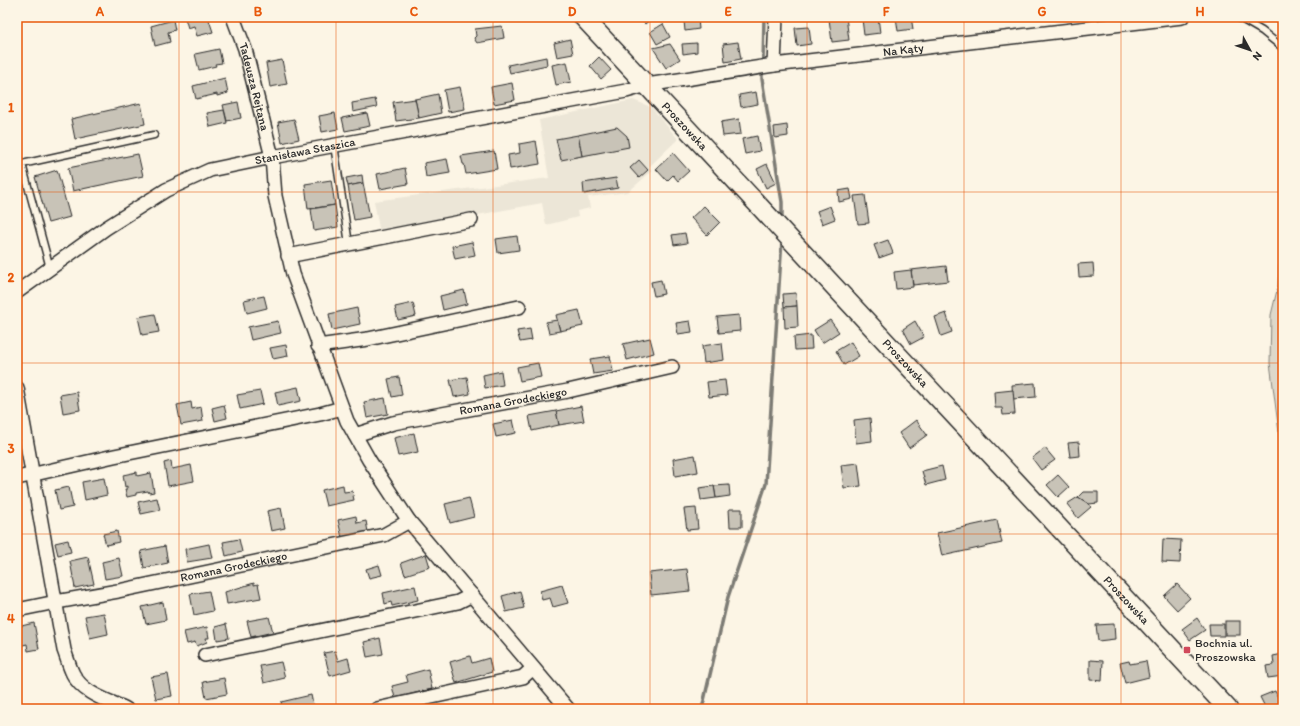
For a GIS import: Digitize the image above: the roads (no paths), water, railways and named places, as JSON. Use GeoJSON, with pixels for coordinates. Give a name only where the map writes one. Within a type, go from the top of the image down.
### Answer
{"type":"FeatureCollection","features":[{"type":"Feature","properties":{"kind":"main road","name":"Proszowska"},"geometry":{"type":"LineString","coordinates":[[583,17],[1228,709]]}},
{"type":"Feature","properties":{"kind":"street","name":"Tadeusza Rejtana"},"geometry":{"type":"LineString","coordinates":[[233,17],[245,50],[272,157]]}},
{"type":"Feature","properties":{"kind":"street"},"geometry":{"type":"LineString","coordinates":[[766,66],[776,17]]}},
{"type":"Feature","properties":{"kind":"street","name":"Na Kąty"},"geometry":{"type":"LineString","coordinates":[[626,91],[647,85],[766,66],[1182,17]]}},
{"type":"Feature","properties":{"kind":"street","name":"Stanisława Staszica"},"geometry":{"type":"LineString","coordinates":[[17,292],[106,228],[166,190],[210,170],[334,145],[626,91]]}},
{"type":"Feature","properties":{"kind":"street"},"geometry":{"type":"LineString","coordinates":[[272,157],[275,196],[293,274],[318,346],[347,421],[369,460],[409,521],[568,709]]}},
{"type":"Feature","properties":{"kind":"street"},"geometry":{"type":"LineString","coordinates":[[288,256],[471,220]]}},
{"type":"Feature","properties":{"kind":"street"},"geometry":{"type":"LineString","coordinates":[[318,346],[368,339],[519,307]]}},
{"type":"Feature","properties":{"kind":"street","name":"Romana Grodeckiego"},"geometry":{"type":"LineString","coordinates":[[355,435],[393,423],[568,391],[672,367]]}},
{"type":"Feature","properties":{"kind":"street"},"geometry":{"type":"LineString","coordinates":[[17,388],[64,650],[73,674],[80,684],[89,692],[126,709]]}},
{"type":"Feature","properties":{"kind":"street"},"geometry":{"type":"LineString","coordinates":[[17,478],[320,414],[342,408]]}},
{"type":"Feature","properties":{"kind":"street","name":"Romana Grodeckiego"},"geometry":{"type":"LineString","coordinates":[[17,610],[118,591],[384,535],[409,521]]}},
{"type":"Feature","properties":{"kind":"street"},"geometry":{"type":"LineString","coordinates":[[205,655],[458,602],[472,595]]}},
{"type":"Feature","properties":{"kind":"street"},"geometry":{"type":"LineString","coordinates":[[376,709],[523,677],[533,668]]}},
{"type":"Feature","properties":{"kind":"lane"},"geometry":{"type":"LineString","coordinates":[[1238,17],[1262,31],[1283,48]]}},
{"type":"Feature","properties":{"kind":"lane"},"geometry":{"type":"LineString","coordinates":[[50,268],[22,164],[154,135]]}},
{"type":"Feature","properties":{"kind":"lane"},"geometry":{"type":"LineString","coordinates":[[334,145],[350,244]]}},
{"type":"Feature","properties":{"kind":"waterway"},"geometry":{"type":"LineString","coordinates":[[763,64],[764,17]]}},
{"type":"Feature","properties":{"kind":"waterway"},"geometry":{"type":"LineString","coordinates":[[762,70],[762,79],[782,202],[782,220]]}},
{"type":"Feature","properties":{"kind":"waterway"},"geometry":{"type":"LineString","coordinates":[[702,709],[728,597],[766,484],[782,240]]}},
{"type":"Feature","properties":{"kind":"place","name":"Bochnia ul. Proszowska"},"geometry":{"type":"Point","coordinates":[1187,650]}}]}
